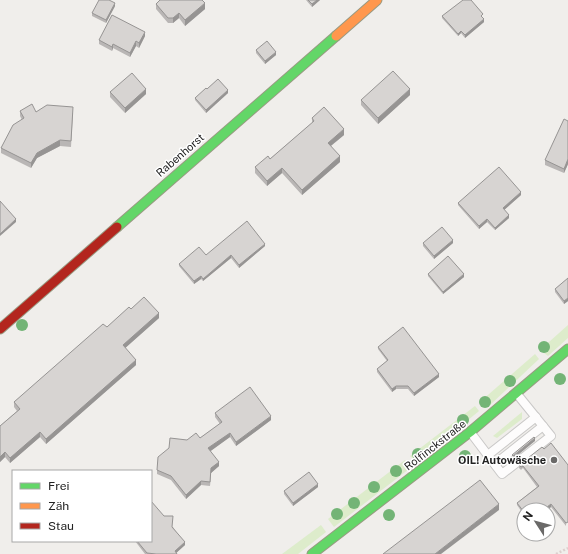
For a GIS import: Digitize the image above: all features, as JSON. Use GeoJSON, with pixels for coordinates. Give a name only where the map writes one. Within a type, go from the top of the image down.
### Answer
{"type":"FeatureCollection","features":[{"type":"Feature","properties":{"kind":"street","name":"Rabenhorst"},"geometry":{"type":"LineString","coordinates":[[0,329],[377,0]]}},
{"type":"Feature","properties":{"kind":"street","name":"Rolfinckstraße"},"geometry":{"type":"LineString","coordinates":[[312,554],[470,432],[517,394],[568,349]]}},
{"type":"Feature","properties":{"kind":"lane"},"geometry":{"type":"LineString","coordinates":[[470,432],[502,474],[551,436],[517,394]]}},
{"type":"Feature","properties":{"kind":"lane"},"geometry":{"type":"LineString","coordinates":[[488,454],[536,417]]}},
{"type":"Feature","properties":{"kind":"lane"},"geometry":{"type":"LineString","coordinates":[[494,464],[543,426]]}},
{"type":"Feature","properties":{"kind":"path"},"geometry":{"type":"LineString","coordinates":[[556,554],[568,548]]}},
{"type":"Feature","properties":{"kind":"green space"},"geometry":{"type":"Polygon","coordinates":[[[568,325],[568,338],[548,356],[540,350],[568,325]]]}},
{"type":"Feature","properties":{"kind":"green space"},"geometry":{"type":"Polygon","coordinates":[[[535,354],[539,359],[489,406],[481,401],[535,354]]]}},
{"type":"Feature","properties":{"kind":"green space"},"geometry":{"type":"Polygon","coordinates":[[[475,406],[479,411],[417,462],[410,456],[475,406]]]}},
{"type":"Feature","properties":{"kind":"green space"},"geometry":{"type":"Polygon","coordinates":[[[522,412],[522,419],[497,438],[493,436],[522,412]]]}},
{"type":"Feature","properties":{"kind":"green space"},"geometry":{"type":"Polygon","coordinates":[[[405,460],[409,465],[409,469],[334,527],[328,519],[405,460]]]}},
{"type":"Feature","properties":{"kind":"green space"},"geometry":{"type":"Polygon","coordinates":[[[321,525],[326,532],[298,554],[282,554],[321,525]]]}},
{"type":"Feature","properties":{"kind":"building"},"geometry":{"type":"Polygon","coordinates":[[[99,0],[109,0],[115,3],[106,20],[92,13],[99,0]]]}},
{"type":"Feature","properties":{"kind":"building"},"geometry":{"type":"Polygon","coordinates":[[[160,0],[202,0],[205,3],[185,20],[179,13],[173,18],[168,18],[156,4],[160,0]]]}},
{"type":"Feature","properties":{"kind":"building"},"geometry":{"type":"Polygon","coordinates":[[[308,0],[317,0],[312,4],[308,0]]]}},
{"type":"Feature","properties":{"kind":"building"},"geometry":{"type":"Polygon","coordinates":[[[463,0],[471,0],[483,14],[481,16],[484,19],[465,35],[461,31],[458,34],[442,16],[463,0]]]}},
{"type":"Feature","properties":{"kind":"building"},"geometry":{"type":"Polygon","coordinates":[[[112,15],[145,32],[139,43],[136,41],[130,53],[113,44],[112,47],[99,40],[112,15]]]}},
{"type":"Feature","properties":{"kind":"building"},"geometry":{"type":"Polygon","coordinates":[[[267,41],[276,52],[265,61],[256,50],[267,41]]]}},
{"type":"Feature","properties":{"kind":"building"},"geometry":{"type":"Polygon","coordinates":[[[393,71],[410,89],[378,118],[361,100],[393,71]]]}},
{"type":"Feature","properties":{"kind":"building"},"geometry":{"type":"Polygon","coordinates":[[[132,73],[146,89],[125,108],[110,92],[132,73]]]}},
{"type":"Feature","properties":{"kind":"building"},"geometry":{"type":"Polygon","coordinates":[[[218,79],[228,90],[206,110],[195,98],[218,79]]]}},
{"type":"Feature","properties":{"kind":"building"},"geometry":{"type":"Polygon","coordinates":[[[32,104],[36,112],[47,105],[73,107],[71,141],[60,140],[37,153],[31,163],[1,148],[13,125],[24,118],[20,111],[32,104]]]}},
{"type":"Feature","properties":{"kind":"building"},"geometry":{"type":"Polygon","coordinates":[[[324,107],[344,129],[328,143],[340,156],[302,190],[282,168],[267,181],[255,167],[268,156],[270,159],[314,121],[312,118],[324,107]]]}},
{"type":"Feature","properties":{"kind":"building"},"geometry":{"type":"Polygon","coordinates":[[[564,119],[568,121],[568,159],[564,169],[545,160],[564,119]]]}},
{"type":"Feature","properties":{"kind":"building"},"geometry":{"type":"Polygon","coordinates":[[[499,167],[521,192],[503,208],[509,215],[495,228],[487,219],[479,226],[458,203],[499,167]]]}},
{"type":"Feature","properties":{"kind":"building"},"geometry":{"type":"Polygon","coordinates":[[[0,201],[16,219],[0,234],[0,201]]]}},
{"type":"Feature","properties":{"kind":"building"},"geometry":{"type":"Polygon","coordinates":[[[247,221],[265,244],[239,265],[231,255],[203,279],[201,276],[194,281],[179,264],[199,247],[206,255],[247,221]]]}},
{"type":"Feature","properties":{"kind":"building"},"geometry":{"type":"Polygon","coordinates":[[[442,227],[453,240],[434,256],[423,243],[442,227]]]}},
{"type":"Feature","properties":{"kind":"building"},"geometry":{"type":"Polygon","coordinates":[[[448,256],[464,274],[443,292],[428,274],[448,256]]]}},
{"type":"Feature","properties":{"kind":"building"},"geometry":{"type":"Polygon","coordinates":[[[568,278],[568,298],[564,301],[555,289],[568,278]]]}},
{"type":"Feature","properties":{"kind":"building"},"geometry":{"type":"Polygon","coordinates":[[[144,297],[159,313],[123,345],[136,360],[46,439],[40,432],[10,458],[5,452],[0,457],[0,426],[20,409],[14,402],[103,324],[107,327],[129,307],[131,309],[144,297]]]}},
{"type":"Feature","properties":{"kind":"building"},"geometry":{"type":"Polygon","coordinates":[[[403,327],[439,374],[414,393],[408,386],[396,386],[392,389],[377,369],[388,360],[378,347],[403,327]]]}},
{"type":"Feature","properties":{"kind":"building"},"geometry":{"type":"Polygon","coordinates":[[[250,387],[271,416],[236,442],[230,433],[208,448],[219,462],[211,468],[210,482],[201,481],[186,495],[171,476],[157,470],[158,457],[169,448],[170,438],[187,440],[196,433],[200,438],[222,422],[215,413],[250,387]]]}},
{"type":"Feature","properties":{"kind":"building"},"geometry":{"type":"Polygon","coordinates":[[[534,437],[535,438],[513,456],[512,455],[534,437]]]}},
{"type":"Feature","properties":{"kind":"building"},"geometry":{"type":"Polygon","coordinates":[[[551,443],[568,465],[568,522],[566,523],[556,510],[556,502],[518,502],[539,486],[523,466],[521,467],[519,465],[542,447],[544,449],[551,443]]]}},
{"type":"Feature","properties":{"kind":"building"},"geometry":{"type":"Polygon","coordinates":[[[309,472],[318,484],[293,503],[284,491],[309,472]]]}},
{"type":"Feature","properties":{"kind":"building"},"geometry":{"type":"Polygon","coordinates":[[[480,480],[499,504],[435,554],[383,554],[480,480]]]}},
{"type":"Feature","properties":{"kind":"building"},"geometry":{"type":"Polygon","coordinates":[[[152,502],[164,516],[173,516],[172,527],[185,542],[175,551],[177,554],[147,553],[138,542],[152,542],[152,502]]]}},
{"type":"Feature","properties":{"kind":"traffic: fast"},"geometry":{"type":"LineString","coordinates":[[117,227],[336,36]]}},
{"type":"Feature","properties":{"kind":"traffic: fast"},"geometry":{"type":"LineString","coordinates":[[312,554],[470,432],[568,349]]}},
{"type":"Feature","properties":{"kind":"traffic: slow"},"geometry":{"type":"LineString","coordinates":[[336,36],[377,0]]}},
{"type":"Feature","properties":{"kind":"traffic: jam"},"geometry":{"type":"LineString","coordinates":[[0,329],[117,227]]}},
{"type":"Feature","properties":{"kind":"place","name":"OIL! Autowäsche"},"geometry":{"type":"Point","coordinates":[554,460]}}]}
